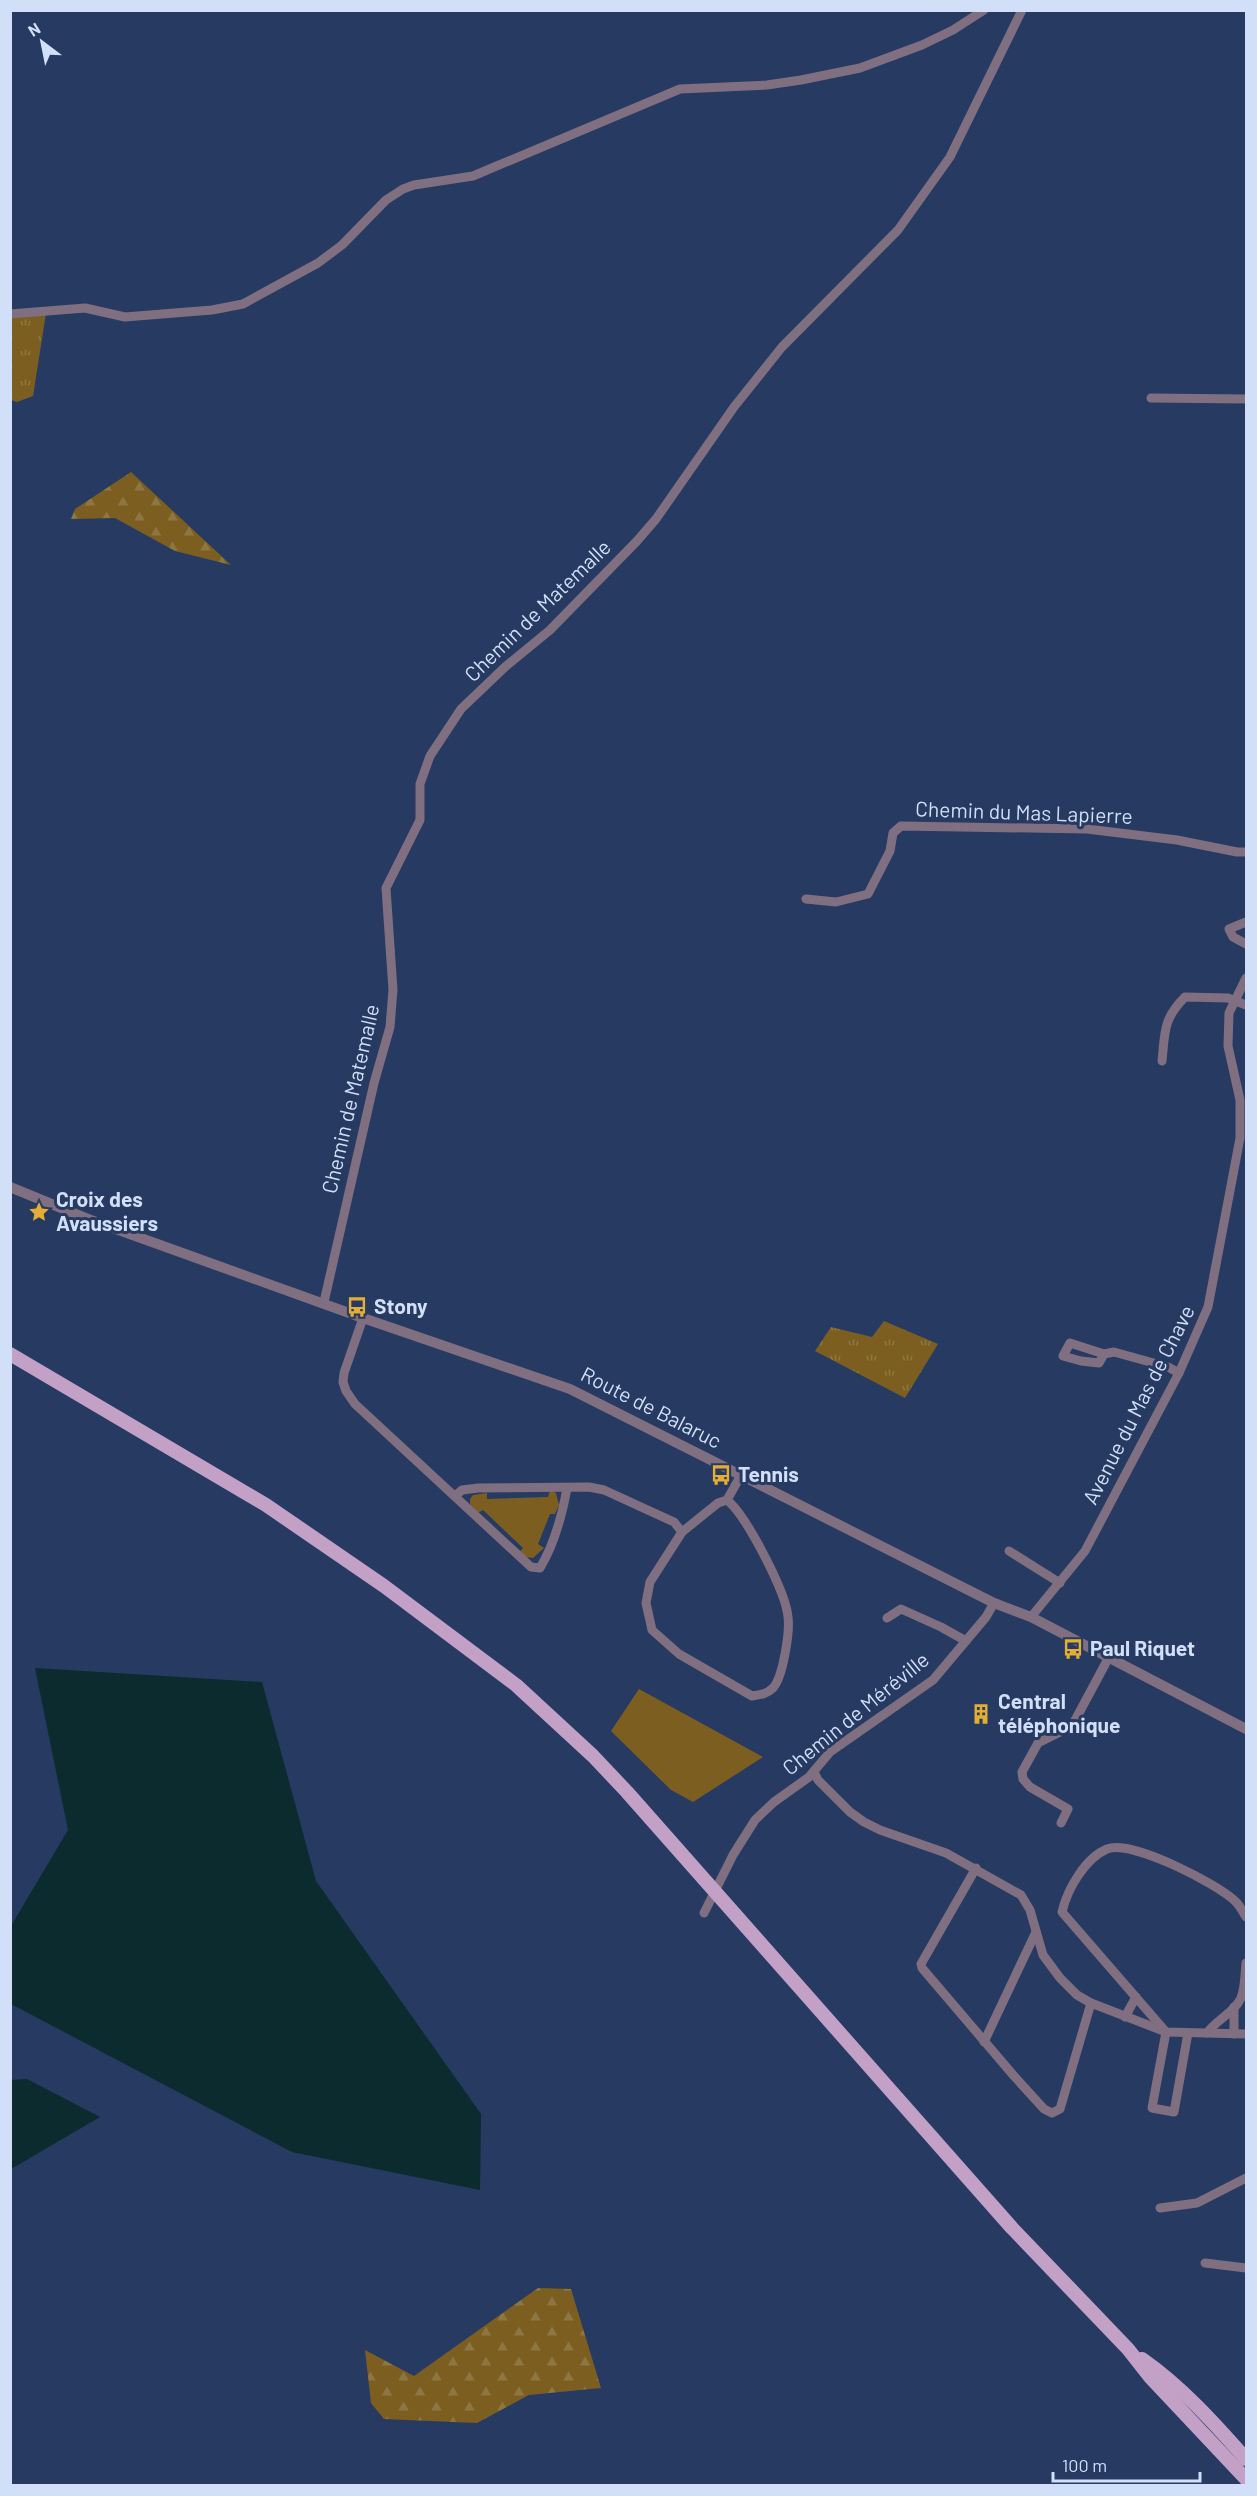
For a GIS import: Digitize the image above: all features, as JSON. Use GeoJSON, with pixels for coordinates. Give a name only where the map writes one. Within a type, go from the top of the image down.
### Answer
{"type":"FeatureCollection","features":[{"type":"Feature","properties":{"kind":"main road"},"geometry":{"type":"LineString","coordinates":[[10,1354],[88,1402],[226,1481],[313,1536],[483,1658],[560,1724],[627,1792],[1004,2220],[1128,2349],[1150,2377],[1246,2479]]}},
{"type":"Feature","properties":{"kind":"main road"},"geometry":{"type":"LineString","coordinates":[[1128,2349],[1165,2377],[1246,2459]]}},
{"type":"Feature","properties":{"kind":"street"},"geometry":{"type":"LineString","coordinates":[[10,314],[85,308],[125,317],[212,310],[243,304],[318,263],[356,232],[386,200],[403,189],[414,185],[473,176],[680,89],[767,85],[860,68],[922,45],[953,30],[984,10]]}},
{"type":"Feature","properties":{"kind":"street","name":"Chemin de Matemalle"},"geometry":{"type":"LineString","coordinates":[[324,1302],[374,1083],[390,1027],[393,990],[386,888],[420,820],[420,784],[430,756],[462,709],[505,667],[550,630],[637,541],[656,519],[734,407],[782,347],[898,230],[950,157],[1022,10]]}},
{"type":"Feature","properties":{"kind":"street"},"geometry":{"type":"LineString","coordinates":[[1151,398],[1246,399]]}},
{"type":"Feature","properties":{"kind":"street","name":"Chemin du Mas Lapierre"},"geometry":{"type":"LineString","coordinates":[[806,899],[836,902],[868,894],[890,851],[895,829],[901,826],[1087,829],[1178,840],[1246,852]]}},
{"type":"Feature","properties":{"kind":"street"},"geometry":{"type":"LineString","coordinates":[[1246,922],[1229,929],[1233,937],[1246,944]]}},
{"type":"Feature","properties":{"kind":"street","name":"Avenue du Mas de Chave"},"geometry":{"type":"LineString","coordinates":[[1031,1617],[1085,1551],[1179,1373],[1208,1307],[1240,1138],[1240,1100],[1228,1046],[1230,1013],[1246,978]]}},
{"type":"Feature","properties":{"kind":"street"},"geometry":{"type":"LineString","coordinates":[[1162,1061],[1165,1030],[1171,1011],[1185,997],[1202,996],[1234,1000],[1246,1005]]}},
{"type":"Feature","properties":{"kind":"street","name":"Route de Balaruc"},"geometry":{"type":"LineString","coordinates":[[10,1187],[78,1215],[363,1318],[570,1389],[994,1603],[1031,1617],[1246,1729]]}},
{"type":"Feature","properties":{"kind":"street"},"geometry":{"type":"LineString","coordinates":[[363,1318],[345,1373],[343,1382],[346,1391],[355,1404],[531,1567],[540,1568],[557,1533],[567,1488]]}},
{"type":"Feature","properties":{"kind":"street"},"geometry":{"type":"LineString","coordinates":[[1104,1354],[1114,1352],[1168,1367],[1179,1373]]}},
{"type":"Feature","properties":{"kind":"street"},"geometry":{"type":"LineString","coordinates":[[727,1500],[735,1507],[765,1559],[781,1591],[788,1617],[786,1646],[781,1669],[774,1687],[765,1694],[752,1696],[679,1654],[652,1630],[646,1604],[650,1582],[682,1532],[718,1503],[727,1500],[741,1475]]}},
{"type":"Feature","properties":{"kind":"street"},"geometry":{"type":"LineString","coordinates":[[455,1496],[462,1490],[478,1488],[589,1487],[624,1497],[674,1522],[682,1532]]}},
{"type":"Feature","properties":{"kind":"street"},"geometry":{"type":"LineString","coordinates":[[1009,1551],[1060,1582]]}},
{"type":"Feature","properties":{"kind":"street","name":"Chemin de Méréville"},"geometry":{"type":"LineString","coordinates":[[704,1913],[733,1855],[755,1820],[774,1802],[814,1772],[830,1752],[933,1680],[994,1603]]}},
{"type":"Feature","properties":{"kind":"street"},"geometry":{"type":"LineString","coordinates":[[887,1618],[900,1609],[966,1641]]}},
{"type":"Feature","properties":{"kind":"street"},"geometry":{"type":"LineString","coordinates":[[1061,1823],[1068,1809],[1029,1787],[1023,1779],[1022,1772],[1038,1743],[1072,1726],[1109,1657]]}},
{"type":"Feature","properties":{"kind":"street"},"geometry":{"type":"LineString","coordinates":[[814,1772],[818,1780],[850,1812],[864,1822],[880,1830],[946,1852],[1021,1895],[1030,1910],[1043,1955],[1077,1995],[1091,2003],[1166,2032],[1246,2034]]}},
{"type":"Feature","properties":{"kind":"street"},"geometry":{"type":"LineString","coordinates":[[1166,2032],[1062,1912],[1080,1874],[1091,1860],[1107,1848],[1131,1849],[1160,1857],[1235,1901],[1246,1917]]}},
{"type":"Feature","properties":{"kind":"street"},"geometry":{"type":"LineString","coordinates":[[976,1868],[921,1964],[927,1975],[984,2042],[1044,2109],[1052,2113],[1060,2109],[1091,2003]]}},
{"type":"Feature","properties":{"kind":"street"},"geometry":{"type":"LineString","coordinates":[[984,2042],[1036,1932]]}},
{"type":"Feature","properties":{"kind":"street"},"geometry":{"type":"LineString","coordinates":[[1207,2033],[1222,2016],[1234,2007],[1240,1998],[1246,1964]]}},
{"type":"Feature","properties":{"kind":"street"},"geometry":{"type":"LineString","coordinates":[[1125,2017],[1136,1997]]}},
{"type":"Feature","properties":{"kind":"street"},"geometry":{"type":"LineString","coordinates":[[1234,2007],[1234,2034]]}},
{"type":"Feature","properties":{"kind":"street"},"geometry":{"type":"LineString","coordinates":[[1166,2032],[1152,2108],[1174,2112],[1188,2033]]}},
{"type":"Feature","properties":{"kind":"street"},"geometry":{"type":"LineString","coordinates":[[1160,2208],[1197,2203],[1246,2178]]}},
{"type":"Feature","properties":{"kind":"street"},"geometry":{"type":"LineString","coordinates":[[1205,2263],[1246,2268]]}},
{"type":"Feature","properties":{"kind":"green space"},"geometry":{"type":"Polygon","coordinates":[[[46,313],[33,396],[17,402],[11,400],[11,317],[46,313]]]}},
{"type":"Feature","properties":{"kind":"green space"},"geometry":{"type":"Polygon","coordinates":[[[131,472],[231,565],[175,551],[115,518],[71,519],[75,509],[131,472]]]}},
{"type":"Feature","properties":{"kind":"green space"},"geometry":{"type":"Polygon","coordinates":[[[884,1321],[938,1344],[905,1398],[815,1351],[831,1327],[872,1337],[884,1321]]]}},
{"type":"Feature","properties":{"kind":"green space"},"geometry":{"type":"Polygon","coordinates":[[[550,1490],[556,1493],[559,1505],[555,1514],[550,1514],[538,1544],[544,1548],[533,1558],[519,1553],[523,1548],[483,1510],[478,1513],[470,1504],[473,1495],[487,1493],[487,1499],[548,1497],[550,1490]]]}},
{"type":"Feature","properties":{"kind":"green space"},"geometry":{"type":"Polygon","coordinates":[[[639,1689],[763,1757],[693,1802],[671,1790],[611,1731],[639,1689]]]}},
{"type":"Feature","properties":{"kind":"green space"},"geometry":{"type":"Polygon","coordinates":[[[538,2288],[571,2289],[601,2388],[529,2395],[477,2423],[384,2419],[371,2403],[365,2350],[414,2376],[538,2288]]]}},
{"type":"Feature","properties":{"kind":"shaded area"},"geometry":{"type":"Polygon","coordinates":[[[35,1668],[262,1682],[316,1881],[481,2114],[480,2190],[292,2152],[11,2004],[11,1926],[68,1830],[35,1668]]]}},
{"type":"Feature","properties":{"kind":"shaded area"},"geometry":{"type":"Polygon","coordinates":[[[27,2079],[100,2117],[11,2169],[11,2080],[27,2079]]]}},
{"type":"Feature","properties":{"kind":"place","name":"Croix des Avaussiers"},"geometry":{"type":"Point","coordinates":[39,1212]}},
{"type":"Feature","properties":{"kind":"place","name":"Stony"},"geometry":{"type":"Point","coordinates":[357,1307]}},
{"type":"Feature","properties":{"kind":"place","name":"Tennis"},"geometry":{"type":"Point","coordinates":[721,1475]}},
{"type":"Feature","properties":{"kind":"place","name":"Paul Riquet"},"geometry":{"type":"Point","coordinates":[1073,1649]}},
{"type":"Feature","properties":{"kind":"place","name":"Central téléphonique"},"geometry":{"type":"Point","coordinates":[981,1714]}}]}
